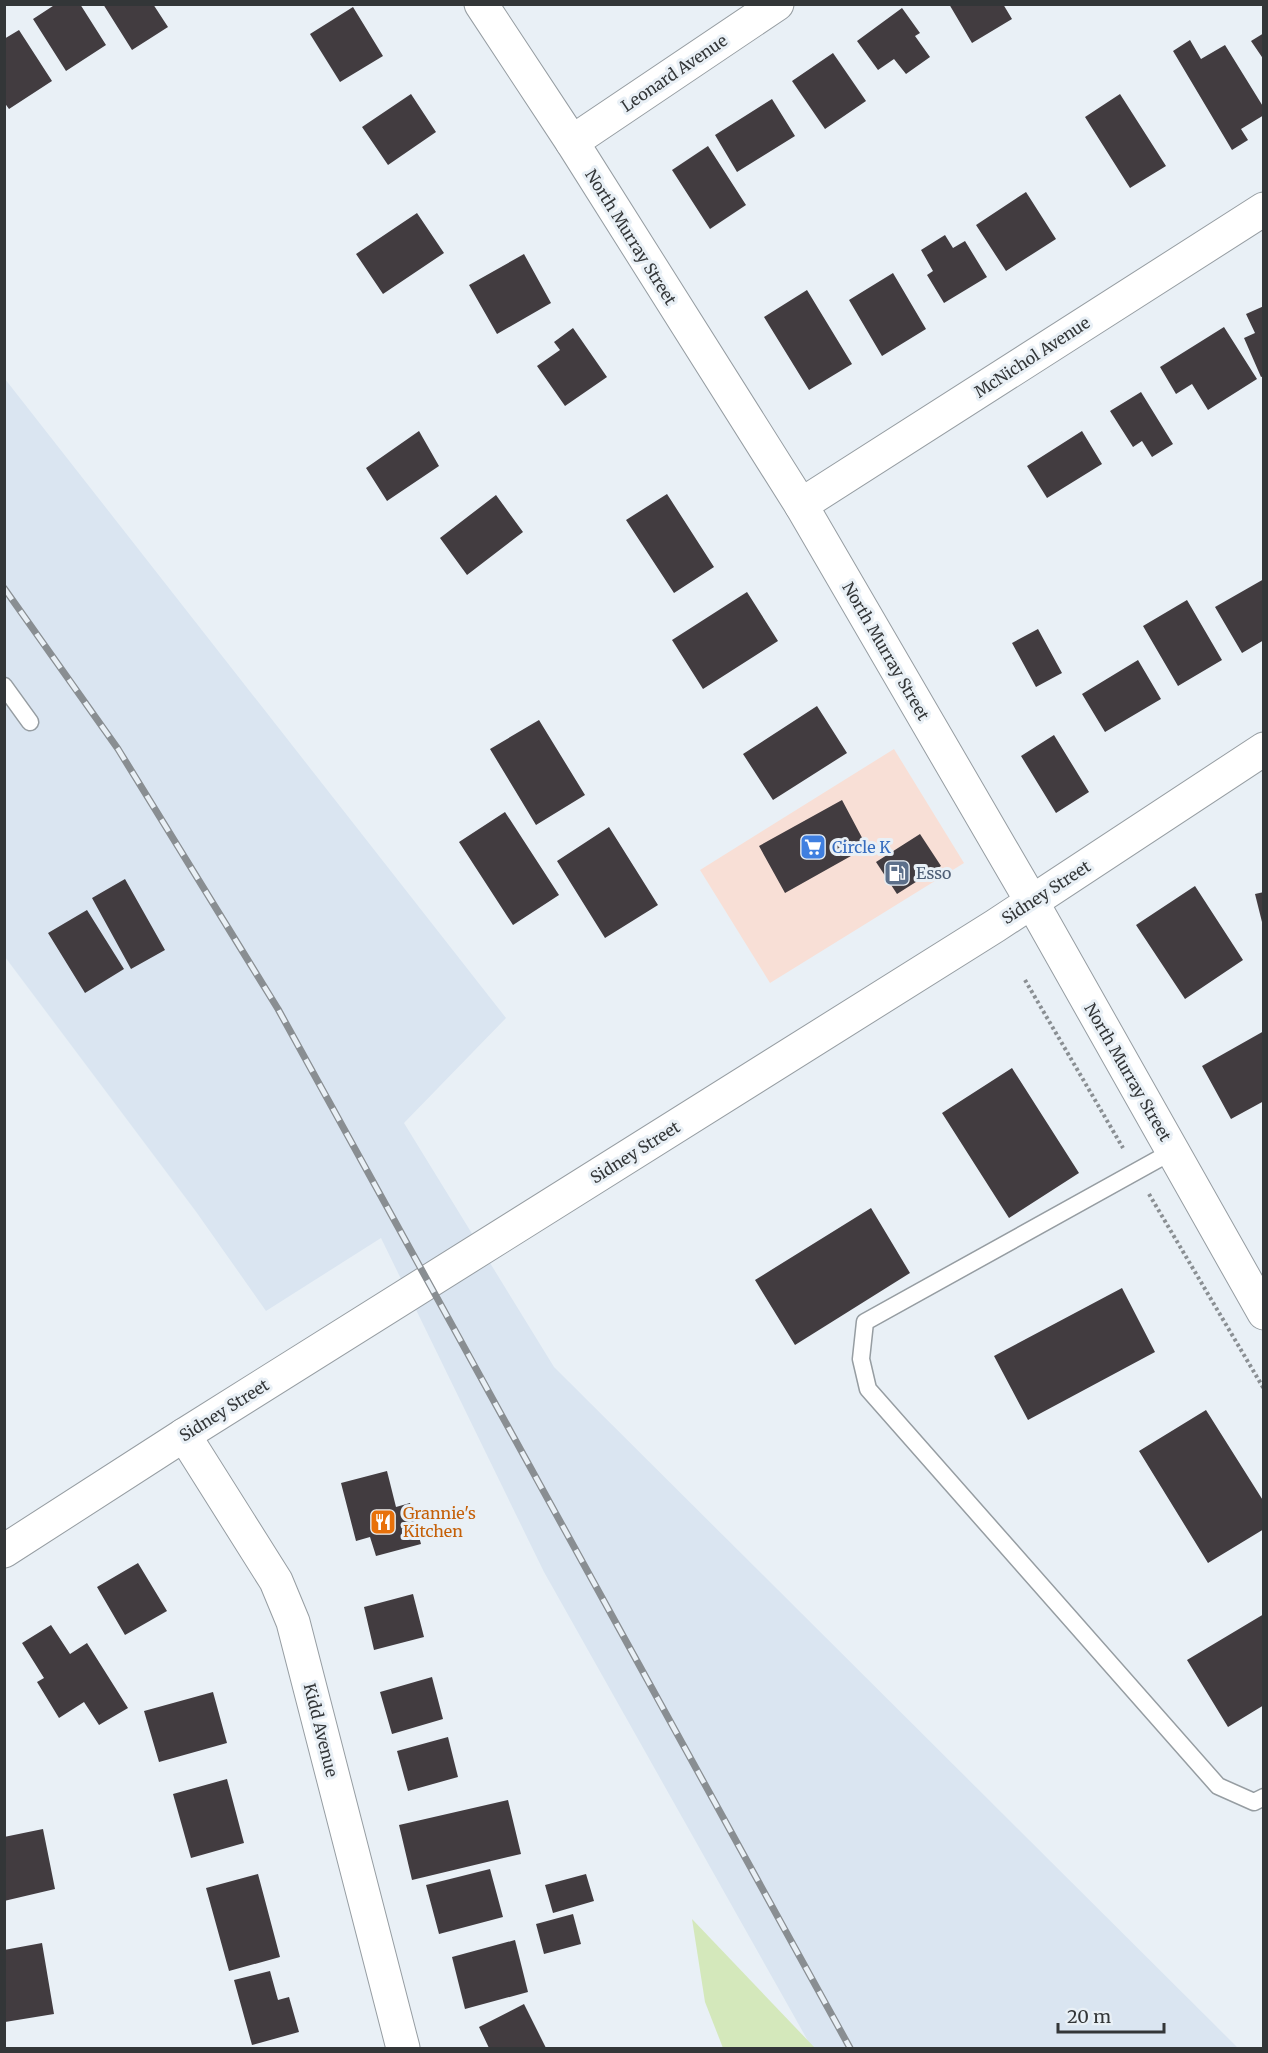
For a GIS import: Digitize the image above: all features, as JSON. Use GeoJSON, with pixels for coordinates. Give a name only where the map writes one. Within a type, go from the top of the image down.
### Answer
{"type":"FeatureCollection","features":[{"type":"Feature","properties":{"kind":"street","name":"North Murray Street"},"geometry":{"type":"LineString","coordinates":[[481,4],[572,142],[801,505],[1032,902],[1263,1313]]}},
{"type":"Feature","properties":{"kind":"street","name":"Leonard Avenue"},"geometry":{"type":"LineString","coordinates":[[572,142],[777,4]]}},
{"type":"Feature","properties":{"kind":"street","name":"McNichol Avenue"},"geometry":{"type":"LineString","coordinates":[[801,505],[1263,209]]}},
{"type":"Feature","properties":{"kind":"street","name":"Sidney Street"},"geometry":{"type":"LineString","coordinates":[[4,1551],[184,1435],[1032,902],[1263,749]]}},
{"type":"Feature","properties":{"kind":"street","name":"Kidd Avenue"},"geometry":{"type":"LineString","coordinates":[[184,1435],[276,1581],[294,1622],[403,2049]]}},
{"type":"Feature","properties":{"kind":"lane"},"geometry":{"type":"LineString","coordinates":[[4,686],[30,722]]}},
{"type":"Feature","properties":{"kind":"lane"},"geometry":{"type":"LineString","coordinates":[[1173,1151],[865,1322],[861,1359],[868,1389],[1218,1786],[1254,1802],[1263,1797]]}},
{"type":"Feature","properties":{"kind":"shaded area"},"geometry":{"type":"Polygon","coordinates":[[[5,379],[506,1018],[404,1123],[554,1367],[1238,2048],[812,2048],[544,1572],[381,1238],[266,1311],[197,1213],[5,957],[5,379]]]}},
{"type":"Feature","properties":{"kind":"shaded area"},"geometry":{"type":"Polygon","coordinates":[[[894,749],[964,863],[770,983],[700,870],[894,749]]]}},
{"type":"Feature","properties":{"kind":"green space"},"geometry":{"type":"Polygon","coordinates":[[[692,1919],[815,2048],[723,2048],[705,2002],[692,1919]]]}},
{"type":"Feature","properties":{"kind":"building"},"geometry":{"type":"Polygon","coordinates":[[[56,4],[80,4],[106,45],[66,71],[33,19],[56,4]]]}},
{"type":"Feature","properties":{"kind":"building"},"geometry":{"type":"Polygon","coordinates":[[[103,4],[153,4],[168,27],[132,50],[103,4]]]}},
{"type":"Feature","properties":{"kind":"building"},"geometry":{"type":"Polygon","coordinates":[[[949,4],[1003,4],[1012,19],[972,43],[949,4]]]}},
{"type":"Feature","properties":{"kind":"building"},"geometry":{"type":"Polygon","coordinates":[[[353,7],[383,56],[340,82],[310,34],[353,7]]]}},
{"type":"Feature","properties":{"kind":"building"},"geometry":{"type":"Polygon","coordinates":[[[902,8],[920,33],[915,36],[930,57],[906,74],[894,59],[878,70],[857,41],[902,8]]]}},
{"type":"Feature","properties":{"kind":"building"},"geometry":{"type":"Polygon","coordinates":[[[19,30],[52,81],[9,109],[4,102],[4,39],[19,30]]]}},
{"type":"Feature","properties":{"kind":"building"},"geometry":{"type":"Polygon","coordinates":[[[1264,33],[1264,60],[1251,41],[1264,33]]]}},
{"type":"Feature","properties":{"kind":"building"},"geometry":{"type":"Polygon","coordinates":[[[1190,40],[1201,59],[1225,45],[1264,108],[1264,115],[1241,129],[1248,140],[1232,150],[1173,51],[1190,40]]]}},
{"type":"Feature","properties":{"kind":"building"},"geometry":{"type":"Polygon","coordinates":[[[833,53],[866,101],[825,129],[792,81],[833,53]]]}},
{"type":"Feature","properties":{"kind":"building"},"geometry":{"type":"Polygon","coordinates":[[[411,94],[436,132],[388,165],[362,127],[411,94]]]}},
{"type":"Feature","properties":{"kind":"building"},"geometry":{"type":"Polygon","coordinates":[[[1120,94],[1166,166],[1130,188],[1085,117],[1120,94]]]}},
{"type":"Feature","properties":{"kind":"building"},"geometry":{"type":"Polygon","coordinates":[[[772,99],[795,136],[737,172],[715,135],[772,99]]]}},
{"type":"Feature","properties":{"kind":"building"},"geometry":{"type":"Polygon","coordinates":[[[708,146],[746,205],[710,229],[672,170],[708,146]]]}},
{"type":"Feature","properties":{"kind":"building"},"geometry":{"type":"Polygon","coordinates":[[[1026,192],[1056,239],[1006,271],[976,225],[1026,192]]]}},
{"type":"Feature","properties":{"kind":"building"},"geometry":{"type":"Polygon","coordinates":[[[417,213],[444,253],[383,294],[356,254],[417,213]]]}},
{"type":"Feature","properties":{"kind":"building"},"geometry":{"type":"Polygon","coordinates":[[[945,235],[953,248],[965,241],[987,277],[944,303],[927,275],[933,271],[921,250],[945,235]]]}},
{"type":"Feature","properties":{"kind":"building"},"geometry":{"type":"Polygon","coordinates":[[[524,254],[551,303],[497,334],[469,285],[524,254]]]}},
{"type":"Feature","properties":{"kind":"building"},"geometry":{"type":"Polygon","coordinates":[[[893,273],[926,329],[882,356],[849,300],[893,273]]]}},
{"type":"Feature","properties":{"kind":"building"},"geometry":{"type":"Polygon","coordinates":[[[807,290],[852,364],[809,390],[764,317],[807,290]]]}},
{"type":"Feature","properties":{"kind":"building"},"geometry":{"type":"Polygon","coordinates":[[[1264,306],[1264,376],[1261,377],[1244,338],[1255,333],[1246,314],[1264,306]]]}},
{"type":"Feature","properties":{"kind":"building"},"geometry":{"type":"Polygon","coordinates":[[[1224,327],[1257,379],[1208,410],[1192,384],[1176,394],[1160,367],[1224,327]]]}},
{"type":"Feature","properties":{"kind":"building"},"geometry":{"type":"Polygon","coordinates":[[[573,328],[607,377],[565,406],[537,366],[560,350],[554,342],[573,328]]]}},
{"type":"Feature","properties":{"kind":"building"},"geometry":{"type":"Polygon","coordinates":[[[1141,392],[1173,444],[1152,457],[1142,441],[1133,447],[1110,411],[1141,392]]]}},
{"type":"Feature","properties":{"kind":"building"},"geometry":{"type":"Polygon","coordinates":[[[419,431],[439,466],[387,501],[366,468],[419,431]]]}},
{"type":"Feature","properties":{"kind":"building"},"geometry":{"type":"Polygon","coordinates":[[[1082,431],[1102,464],[1047,498],[1027,466],[1082,431]]]}},
{"type":"Feature","properties":{"kind":"building"},"geometry":{"type":"Polygon","coordinates":[[[667,494],[714,567],[674,593],[626,520],[667,494]]]}},
{"type":"Feature","properties":{"kind":"building"},"geometry":{"type":"Polygon","coordinates":[[[496,495],[523,532],[467,575],[440,538],[496,495]]]}},
{"type":"Feature","properties":{"kind":"building"},"geometry":{"type":"Polygon","coordinates":[[[1264,579],[1264,640],[1242,653],[1215,607],[1264,579]]]}},
{"type":"Feature","properties":{"kind":"building"},"geometry":{"type":"Polygon","coordinates":[[[747,592],[778,641],[703,689],[672,640],[747,592]]]}},
{"type":"Feature","properties":{"kind":"building"},"geometry":{"type":"Polygon","coordinates":[[[1187,600],[1222,660],[1178,686],[1143,626],[1187,600]]]}},
{"type":"Feature","properties":{"kind":"building"},"geometry":{"type":"Polygon","coordinates":[[[1038,629],[1062,673],[1036,687],[1012,643],[1038,629]]]}},
{"type":"Feature","properties":{"kind":"building"},"geometry":{"type":"Polygon","coordinates":[[[1138,660],[1161,699],[1105,732],[1082,694],[1138,660]]]}},
{"type":"Feature","properties":{"kind":"building"},"geometry":{"type":"Polygon","coordinates":[[[817,706],[847,753],[773,800],[743,754],[817,706]]]}},
{"type":"Feature","properties":{"kind":"building"},"geometry":{"type":"Polygon","coordinates":[[[539,720],[585,795],[536,825],[490,749],[539,720]]]}},
{"type":"Feature","properties":{"kind":"building"},"geometry":{"type":"Polygon","coordinates":[[[1054,735],[1089,792],[1056,813],[1021,756],[1054,735]]]}},
{"type":"Feature","properties":{"kind":"building","name":"Circle K"},"geometry":{"type":"Polygon","coordinates":[[[842,800],[867,847],[785,893],[759,846],[842,800]]]}},
{"type":"Feature","properties":{"kind":"building"},"geometry":{"type":"Polygon","coordinates":[[[505,812],[559,895],[513,925],[459,842],[505,812]]]}},
{"type":"Feature","properties":{"kind":"building"},"geometry":{"type":"Polygon","coordinates":[[[609,827],[658,905],[605,938],[557,861],[609,827]]]}},
{"type":"Feature","properties":{"kind":"building"},"geometry":{"type":"Polygon","coordinates":[[[920,834],[941,866],[897,894],[876,862],[920,834]]]}},
{"type":"Feature","properties":{"kind":"building"},"geometry":{"type":"Polygon","coordinates":[[[125,879],[165,950],[131,969],[92,898],[125,879]]]}},
{"type":"Feature","properties":{"kind":"building"},"geometry":{"type":"Polygon","coordinates":[[[1195,886],[1243,960],[1185,999],[1136,925],[1195,886]]]}},
{"type":"Feature","properties":{"kind":"building"},"geometry":{"type":"Polygon","coordinates":[[[1264,892],[1264,925],[1263,926],[1255,894],[1264,892]]]}},
{"type":"Feature","properties":{"kind":"building"},"geometry":{"type":"Polygon","coordinates":[[[87,910],[124,969],[85,993],[48,933],[87,910]]]}},
{"type":"Feature","properties":{"kind":"building"},"geometry":{"type":"Polygon","coordinates":[[[1264,1031],[1264,1101],[1231,1119],[1202,1066],[1264,1031]]]}},
{"type":"Feature","properties":{"kind":"building"},"geometry":{"type":"Polygon","coordinates":[[[1012,1068],[1079,1173],[1009,1218],[942,1113],[1012,1068]]]}},
{"type":"Feature","properties":{"kind":"building"},"geometry":{"type":"Polygon","coordinates":[[[871,1208],[910,1273],[795,1345],[755,1280],[871,1208]]]}},
{"type":"Feature","properties":{"kind":"building"},"geometry":{"type":"Polygon","coordinates":[[[1122,1288],[1155,1352],[1028,1420],[994,1356],[1122,1288]]]}},
{"type":"Feature","properties":{"kind":"building"},"geometry":{"type":"Polygon","coordinates":[[[1206,1410],[1264,1502],[1264,1529],[1208,1563],[1139,1451],[1206,1410]]]}},
{"type":"Feature","properties":{"kind":"building","name":"Grannie's Kitchen"},"geometry":{"type":"Polygon","coordinates":[[[387,1471],[396,1507],[410,1503],[421,1544],[376,1556],[370,1537],[356,1541],[341,1483],[387,1471]]]}},
{"type":"Feature","properties":{"kind":"building"},"geometry":{"type":"Polygon","coordinates":[[[138,1563],[167,1611],[125,1635],[97,1587],[138,1563]]]}},
{"type":"Feature","properties":{"kind":"building"},"geometry":{"type":"Polygon","coordinates":[[[413,1594],[424,1637],[374,1650],[364,1607],[413,1594]]]}},
{"type":"Feature","properties":{"kind":"building"},"geometry":{"type":"Polygon","coordinates":[[[1264,1614],[1264,1705],[1228,1727],[1187,1660],[1264,1614]]]}},
{"type":"Feature","properties":{"kind":"building"},"geometry":{"type":"Polygon","coordinates":[[[51,1625],[70,1654],[87,1643],[128,1708],[99,1725],[84,1702],[59,1718],[37,1682],[44,1678],[22,1643],[51,1625]]]}},
{"type":"Feature","properties":{"kind":"building"},"geometry":{"type":"Polygon","coordinates":[[[432,1677],[443,1719],[392,1734],[380,1692],[432,1677]]]}},
{"type":"Feature","properties":{"kind":"building"},"geometry":{"type":"Polygon","coordinates":[[[213,1692],[227,1743],[159,1762],[144,1711],[213,1692]]]}},
{"type":"Feature","properties":{"kind":"building"},"geometry":{"type":"Polygon","coordinates":[[[448,1737],[458,1777],[408,1791],[397,1751],[448,1737]]]}},
{"type":"Feature","properties":{"kind":"building"},"geometry":{"type":"Polygon","coordinates":[[[227,1779],[244,1843],[191,1858],[173,1794],[227,1779]]]}},
{"type":"Feature","properties":{"kind":"building"},"geometry":{"type":"Polygon","coordinates":[[[508,1800],[521,1854],[412,1880],[399,1825],[508,1800]]]}},
{"type":"Feature","properties":{"kind":"building"},"geometry":{"type":"Polygon","coordinates":[[[43,1829],[55,1889],[4,1901],[4,1837],[43,1829]]]}},
{"type":"Feature","properties":{"kind":"building"},"geometry":{"type":"Polygon","coordinates":[[[490,1869],[503,1917],[439,1934],[426,1885],[490,1869]]]}},
{"type":"Feature","properties":{"kind":"building"},"geometry":{"type":"Polygon","coordinates":[[[258,1874],[280,1957],[229,1971],[206,1888],[258,1874]]]}},
{"type":"Feature","properties":{"kind":"building"},"geometry":{"type":"Polygon","coordinates":[[[586,1874],[594,1901],[553,1913],[545,1885],[586,1874]]]}},
{"type":"Feature","properties":{"kind":"building"},"geometry":{"type":"Polygon","coordinates":[[[573,1914],[581,1944],[544,1954],[536,1924],[573,1914]]]}},
{"type":"Feature","properties":{"kind":"building"},"geometry":{"type":"Polygon","coordinates":[[[515,1940],[528,1992],[465,2009],[452,1957],[515,1940]]]}},
{"type":"Feature","properties":{"kind":"building"},"geometry":{"type":"Polygon","coordinates":[[[42,1943],[54,2014],[5,2022],[4,1950],[42,1943]]]}},
{"type":"Feature","properties":{"kind":"building"},"geometry":{"type":"Polygon","coordinates":[[[270,1971],[278,2000],[289,1997],[299,2032],[252,2045],[234,1980],[270,1971]]]}},
{"type":"Feature","properties":{"kind":"building"},"geometry":{"type":"Polygon","coordinates":[[[524,2004],[546,2048],[489,2048],[479,2027],[524,2004]]]}},
{"type":"Feature","properties":{"kind":"railway"},"geometry":{"type":"LineString","coordinates":[[4,588],[118,749],[278,1009],[850,2048]]}},
{"type":"Feature","properties":{"kind":"place","name":"Circle K"},"geometry":{"type":"Point","coordinates":[813,847]}},
{"type":"Feature","properties":{"kind":"place","name":"Esso"},"geometry":{"type":"Point","coordinates":[897,873]}},
{"type":"Feature","properties":{"kind":"place","name":"Grannie's Kitchen"},"geometry":{"type":"Point","coordinates":[383,1522]}}]}
